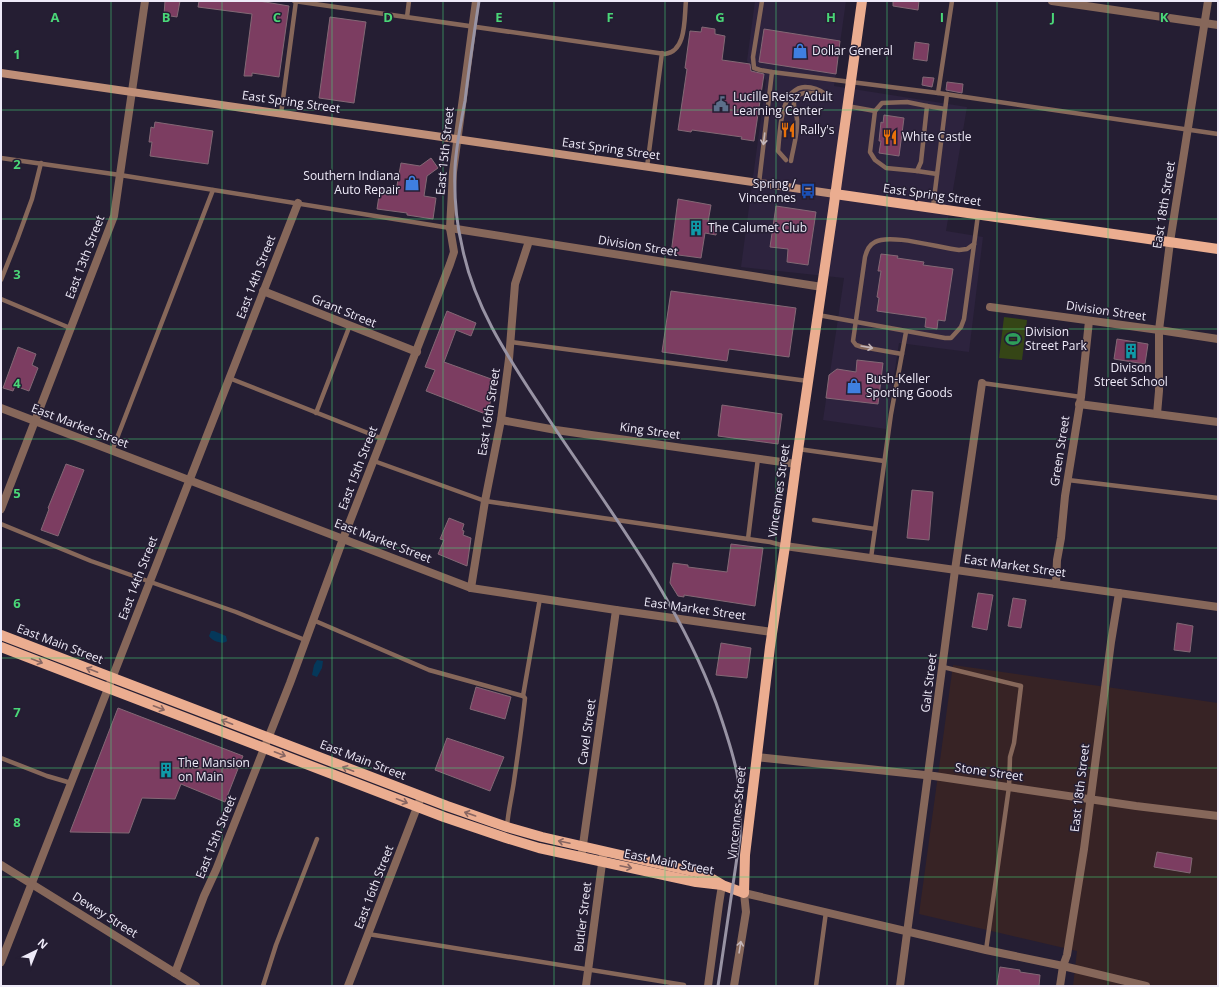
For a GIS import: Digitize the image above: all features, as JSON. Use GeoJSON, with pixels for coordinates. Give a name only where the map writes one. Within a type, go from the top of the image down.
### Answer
{"type":"FeatureCollection","features":[{"type":"Feature","properties":{"kind":"main road","name":"Vincennes Street"},"geometry":{"type":"LineString","coordinates":[[744,893],[745,854],[772,632],[862,1]]}},
{"type":"Feature","properties":{"kind":"main road","name":"East Spring Street"},"geometry":{"type":"LineString","coordinates":[[1,73],[932,209],[1218,249]]}},
{"type":"Feature","properties":{"kind":"main road","name":"East Main Street"},"geometry":{"type":"LineString","coordinates":[[1,635],[422,797],[507,827],[542,837],[704,874],[722,885],[744,893]]}},
{"type":"Feature","properties":{"kind":"main road","name":"East Main Street"},"geometry":{"type":"LineString","coordinates":[[1,647],[418,807],[506,838],[539,848],[602,862],[696,882],[722,885]]}},
{"type":"Feature","properties":{"kind":"street","name":"East 13th Street"},"geometry":{"type":"LineString","coordinates":[[1,509],[114,216],[145,1]]}},
{"type":"Feature","properties":{"kind":"street","name":"East 15th Street"},"geometry":{"type":"LineString","coordinates":[[175,973],[204,896],[216,870],[290,684],[343,539],[417,352],[454,252],[450,228],[453,172],[476,1]]}},
{"type":"Feature","properties":{"kind":"street"},"geometry":{"type":"LineString","coordinates":[[1052,1],[1218,25]]}},
{"type":"Feature","properties":{"kind":"street","name":"East 18th Street"},"geometry":{"type":"LineString","coordinates":[[1157,414],[1159,391],[1158,330],[1170,242],[1208,1]]}},
{"type":"Feature","properties":{"kind":"street","name":"East 14th Street"},"geometry":{"type":"LineString","coordinates":[[1,962],[298,203]]}},
{"type":"Feature","properties":{"kind":"street","name":"Division Street"},"geometry":{"type":"LineString","coordinates":[[450,228],[822,287]]}},
{"type":"Feature","properties":{"kind":"street","name":"East 16th Street"},"geometry":{"type":"LineString","coordinates":[[471,588],[485,500],[501,420],[511,342],[515,284],[529,241]]}},
{"type":"Feature","properties":{"kind":"street","name":"Grant Street"},"geometry":{"type":"LineString","coordinates":[[263,291],[417,352]]}},
{"type":"Feature","properties":{"kind":"street","name":"Division Street"},"geometry":{"type":"LineString","coordinates":[[990,307],[1218,339]]}},
{"type":"Feature","properties":{"kind":"street","name":"Green Street"},"geometry":{"type":"LineString","coordinates":[[1056,584],[1057,560],[1080,400],[1089,321]]}},
{"type":"Feature","properties":{"kind":"street","name":"Galt Street"},"geometry":{"type":"LineString","coordinates":[[900,986],[929,776],[955,570],[982,383]]}},
{"type":"Feature","properties":{"kind":"street"},"geometry":{"type":"LineString","coordinates":[[1080,400],[1157,414],[1218,422]]}},
{"type":"Feature","properties":{"kind":"street","name":"East Market Street"},"geometry":{"type":"LineString","coordinates":[[1,408],[471,588],[772,632]]}},
{"type":"Feature","properties":{"kind":"street","name":"King Street"},"geometry":{"type":"LineString","coordinates":[[501,420],[556,430],[796,464]]}},
{"type":"Feature","properties":{"kind":"street","name":"East Market Street"},"geometry":{"type":"LineString","coordinates":[[785,546],[1218,607]]}},
{"type":"Feature","properties":{"kind":"street","name":"East 18th Street"},"geometry":{"type":"LineString","coordinates":[[1060,986],[1062,966],[1067,955],[1083,857],[1111,642],[1119,593]]}},
{"type":"Feature","properties":{"kind":"street","name":"Cavel Street"},"geometry":{"type":"LineString","coordinates":[[581,857],[616,610]]}},
{"type":"Feature","properties":{"kind":"street","name":"Stone Street"},"geometry":{"type":"LineString","coordinates":[[756,757],[929,776],[1218,816]]}},
{"type":"Feature","properties":{"kind":"street","name":"East 16th Street"},"geometry":{"type":"LineString","coordinates":[[348,986],[422,797]]}},
{"type":"Feature","properties":{"kind":"street","name":"Butler Street"},"geometry":{"type":"LineString","coordinates":[[586,986],[604,850]]}},
{"type":"Feature","properties":{"kind":"street","name":"Dewey Street"},"geometry":{"type":"LineString","coordinates":[[1,865],[196,986]]}},
{"type":"Feature","properties":{"kind":"street"},"geometry":{"type":"LineString","coordinates":[[708,986],[722,885]]}},
{"type":"Feature","properties":{"kind":"street"},"geometry":{"type":"LineString","coordinates":[[744,893],[1146,986]]}},
{"type":"Feature","properties":{"kind":"street","name":"Vincennes Street"},"geometry":{"type":"LineString","coordinates":[[734,986],[746,912],[744,893]]}},
{"type":"Feature","properties":{"kind":"lane"},"geometry":{"type":"LineString","coordinates":[[280,114],[295,1],[473,27],[669,53],[673,52],[680,44],[683,35],[686,1]]}},
{"type":"Feature","properties":{"kind":"lane"},"geometry":{"type":"LineString","coordinates":[[408,17],[409,1]]}},
{"type":"Feature","properties":{"kind":"lane"},"geometry":{"type":"LineString","coordinates":[[762,1],[753,57],[753,66],[760,70],[947,94],[1218,134]]}},
{"type":"Feature","properties":{"kind":"lane"},"geometry":{"type":"LineString","coordinates":[[938,93],[952,1]]}},
{"type":"Feature","properties":{"kind":"lane"},"geometry":{"type":"LineString","coordinates":[[647,167],[662,53]]}},
{"type":"Feature","properties":{"kind":"lane"},"geometry":{"type":"LineString","coordinates":[[759,183],[772,72]]}},
{"type":"Feature","properties":{"kind":"lane"},"geometry":{"type":"LineString","coordinates":[[800,88],[814,88],[820,90],[825,94],[804,93],[797,96],[795,99],[794,104],[797,121],[788,161],[778,151],[785,105],[794,91],[800,88]]}},
{"type":"Feature","properties":{"kind":"lane"},"geometry":{"type":"LineString","coordinates":[[932,209],[947,94]]}},
{"type":"Feature","properties":{"kind":"lane"},"geometry":{"type":"LineString","coordinates":[[937,174],[886,168],[875,160],[870,152],[875,111],[882,103],[907,102],[945,109]]}},
{"type":"Feature","properties":{"kind":"lane"},"geometry":{"type":"LineString","coordinates":[[847,106],[875,111]]}},
{"type":"Feature","properties":{"kind":"lane"},"geometry":{"type":"LineString","coordinates":[[918,171],[926,106]]}},
{"type":"Feature","properties":{"kind":"lane"},"geometry":{"type":"LineString","coordinates":[[1,158],[120,175],[450,228]]}},
{"type":"Feature","properties":{"kind":"lane"},"geometry":{"type":"LineString","coordinates":[[1,280],[32,199],[41,163]]}},
{"type":"Feature","properties":{"kind":"lane"},"geometry":{"type":"LineString","coordinates":[[112,450],[213,190]]}},
{"type":"Feature","properties":{"kind":"lane"},"geometry":{"type":"LineString","coordinates":[[818,315],[906,332],[951,338],[961,327],[964,319],[978,215]]}},
{"type":"Feature","properties":{"kind":"lane"},"geometry":{"type":"LineString","coordinates":[[902,354],[856,345],[853,342],[867,249],[876,240],[889,238],[959,250],[967,249],[974,244]]}},
{"type":"Feature","properties":{"kind":"lane"},"geometry":{"type":"LineString","coordinates":[[1,298],[70,328]]}},
{"type":"Feature","properties":{"kind":"lane"},"geometry":{"type":"LineString","coordinates":[[316,413],[350,325]]}},
{"type":"Feature","properties":{"kind":"lane"},"geometry":{"type":"LineString","coordinates":[[871,558],[891,414],[906,332]]}},
{"type":"Feature","properties":{"kind":"lane"},"geometry":{"type":"LineString","coordinates":[[511,342],[808,381]]}},
{"type":"Feature","properties":{"kind":"lane"},"geometry":{"type":"LineString","coordinates":[[229,378],[383,439]]}},
{"type":"Feature","properties":{"kind":"lane"},"geometry":{"type":"LineString","coordinates":[[982,383],[1080,400]]}},
{"type":"Feature","properties":{"kind":"lane"},"geometry":{"type":"LineString","coordinates":[[798,449],[884,461]]}},
{"type":"Feature","properties":{"kind":"lane"},"geometry":{"type":"LineString","coordinates":[[748,539],[758,458]]}},
{"type":"Feature","properties":{"kind":"lane"},"geometry":{"type":"LineString","coordinates":[[374,461],[485,500],[770,542],[785,546]]}},
{"type":"Feature","properties":{"kind":"lane"},"geometry":{"type":"LineString","coordinates":[[1068,480],[1218,498]]}},
{"type":"Feature","properties":{"kind":"lane"},"geometry":{"type":"LineString","coordinates":[[814,520],[875,528]]}},
{"type":"Feature","properties":{"kind":"lane"},"geometry":{"type":"LineString","coordinates":[[1,524],[91,560],[236,612],[305,640]]}},
{"type":"Feature","properties":{"kind":"lane"},"geometry":{"type":"LineString","coordinates":[[507,827],[507,816],[514,783],[523,718],[525,698],[523,696],[540,598]]}},
{"type":"Feature","properties":{"kind":"lane"},"geometry":{"type":"LineString","coordinates":[[313,620],[430,670],[523,696]]}},
{"type":"Feature","properties":{"kind":"lane"},"geometry":{"type":"LineString","coordinates":[[943,667],[1021,686],[1014,743],[1010,757],[1009,787],[986,950]]}},
{"type":"Feature","properties":{"kind":"lane"},"geometry":{"type":"LineString","coordinates":[[1,758],[47,776],[71,783]]}},
{"type":"Feature","properties":{"kind":"lane"},"geometry":{"type":"LineString","coordinates":[[263,986],[276,946],[317,839]]}},
{"type":"Feature","properties":{"kind":"lane"},"geometry":{"type":"LineString","coordinates":[[816,986],[826,912]]}},
{"type":"Feature","properties":{"kind":"lane"},"geometry":{"type":"LineString","coordinates":[[368,934],[684,985]]}},
{"type":"Feature","properties":{"kind":"shaded area"},"geometry":{"type":"Polygon","coordinates":[[[755,1],[846,1],[834,86],[967,107],[946,231],[983,237],[969,352],[899,343],[886,429],[823,420],[844,278],[741,267],[766,80],[747,61],[755,1]]]}},
{"type":"Feature","properties":{"kind":"shaded area"},"geometry":{"type":"Polygon","coordinates":[[[953,665],[1218,703],[1218,986],[1073,986],[1077,951],[919,914],[953,665]]]}},
{"type":"Feature","properties":{"kind":"green space","name":"Division Street Park"},"geometry":{"type":"Polygon","coordinates":[[[1004,317],[1027,320],[1022,360],[999,358],[1004,317]]]}},
{"type":"Feature","properties":{"kind":"water"},"geometry":{"type":"Polygon","coordinates":[[[211,631],[226,636],[227,641],[223,643],[213,639],[209,636],[211,631]]]}},
{"type":"Feature","properties":{"kind":"water"},"geometry":{"type":"Polygon","coordinates":[[[317,660],[323,661],[322,668],[317,677],[312,675],[314,665],[317,660]]]}},
{"type":"Feature","properties":{"kind":"building"},"geometry":{"type":"Polygon","coordinates":[[[165,1],[180,1],[177,17],[164,15],[165,1]]]}},
{"type":"Feature","properties":{"kind":"building"},"geometry":{"type":"Polygon","coordinates":[[[199,1],[259,1],[289,6],[279,77],[252,73],[252,76],[244,76],[252,14],[198,7],[199,1]]]}},
{"type":"Feature","properties":{"kind":"building"},"geometry":{"type":"Polygon","coordinates":[[[893,1],[919,1],[918,10],[893,6],[893,1]]]}},
{"type":"Feature","properties":{"kind":"building"},"geometry":{"type":"Polygon","coordinates":[[[330,17],[366,22],[354,103],[319,98],[330,17]]]}},
{"type":"Feature","properties":{"kind":"building","name":"Lucille Reisz Adult Learning Center"},"geometry":{"type":"Polygon","coordinates":[[[702,27],[715,29],[715,34],[725,36],[722,60],[750,64],[751,71],[764,74],[754,141],[741,139],[742,137],[692,130],[691,132],[678,130],[687,69],[685,68],[690,31],[701,32],[702,27]]]}},
{"type":"Feature","properties":{"kind":"building","name":"Dollar General"},"geometry":{"type":"Polygon","coordinates":[[[764,29],[840,41],[836,74],[759,62],[764,29]]]}},
{"type":"Feature","properties":{"kind":"building"},"geometry":{"type":"Polygon","coordinates":[[[915,42],[929,44],[927,61],[913,59],[915,42]]]}},
{"type":"Feature","properties":{"kind":"building"},"geometry":{"type":"Polygon","coordinates":[[[923,77],[934,78],[932,87],[922,85],[923,77]]]}},
{"type":"Feature","properties":{"kind":"building"},"geometry":{"type":"Polygon","coordinates":[[[947,82],[963,84],[962,93],[946,90],[947,82]]]}},
{"type":"Feature","properties":{"kind":"building","name":"White Castle"},"geometry":{"type":"Polygon","coordinates":[[[884,115],[904,118],[899,156],[879,153],[881,141],[879,141],[881,122],[883,123],[884,115]]]}},
{"type":"Feature","properties":{"kind":"building"},"geometry":{"type":"Polygon","coordinates":[[[155,122],[213,131],[208,164],[150,156],[152,142],[149,142],[151,127],[154,128],[155,122]]]}},
{"type":"Feature","properties":{"kind":"building"},"geometry":{"type":"Polygon","coordinates":[[[431,158],[438,168],[427,176],[424,196],[436,198],[433,219],[407,215],[407,213],[377,209],[380,189],[396,191],[401,163],[420,166],[431,158]]]}},
{"type":"Feature","properties":{"kind":"building","name":"The Calumet Club"},"geometry":{"type":"Polygon","coordinates":[[[678,199],[711,205],[708,222],[718,224],[716,235],[705,233],[701,258],[671,254],[678,199]]]}},
{"type":"Feature","properties":{"kind":"building"},"geometry":{"type":"Polygon","coordinates":[[[776,206],[816,212],[808,265],[787,262],[788,249],[770,247],[776,206]]]}},
{"type":"Feature","properties":{"kind":"building"},"geometry":{"type":"Polygon","coordinates":[[[881,254],[924,262],[923,265],[953,269],[945,321],[938,320],[937,329],[925,327],[926,318],[877,311],[879,298],[877,297],[881,271],[878,271],[881,254]]]}},
{"type":"Feature","properties":{"kind":"building"},"geometry":{"type":"Polygon","coordinates":[[[671,291],[796,308],[789,357],[729,349],[727,361],[662,352],[671,291]]]}},
{"type":"Feature","properties":{"kind":"building"},"geometry":{"type":"Polygon","coordinates":[[[447,311],[476,323],[471,336],[456,330],[444,362],[494,380],[488,415],[426,391],[435,370],[425,367],[447,311]]]}},
{"type":"Feature","properties":{"kind":"building","name":"Divison Street School"},"geometry":{"type":"Polygon","coordinates":[[[1117,339],[1148,344],[1145,364],[1114,359],[1117,339]]]}},
{"type":"Feature","properties":{"kind":"building"},"geometry":{"type":"Polygon","coordinates":[[[18,347],[36,354],[32,365],[38,368],[29,391],[15,386],[13,391],[3,388],[18,347]]]}},
{"type":"Feature","properties":{"kind":"building","name":"Bush-Keller Sporting Goods"},"geometry":{"type":"Polygon","coordinates":[[[857,360],[883,363],[878,404],[826,398],[829,375],[837,369],[856,372],[857,360]]]}},
{"type":"Feature","properties":{"kind":"building"},"geometry":{"type":"Polygon","coordinates":[[[722,405],[782,414],[778,444],[718,436],[722,405]]]}},
{"type":"Feature","properties":{"kind":"building"},"geometry":{"type":"Polygon","coordinates":[[[66,464],[84,470],[58,536],[41,530],[49,509],[48,508],[66,464]]]}},
{"type":"Feature","properties":{"kind":"building"},"geometry":{"type":"Polygon","coordinates":[[[912,490],[933,492],[929,540],[907,538],[912,490]]]}},
{"type":"Feature","properties":{"kind":"building"},"geometry":{"type":"Polygon","coordinates":[[[449,518],[464,524],[462,530],[464,531],[463,535],[471,538],[467,566],[438,554],[444,540],[440,539],[449,518]]]}},
{"type":"Feature","properties":{"kind":"building"},"geometry":{"type":"Polygon","coordinates":[[[731,544],[763,548],[755,606],[684,595],[684,597],[678,596],[670,583],[673,563],[688,565],[688,567],[727,572],[731,544]]]}},
{"type":"Feature","properties":{"kind":"building"},"geometry":{"type":"Polygon","coordinates":[[[978,593],[993,595],[987,630],[972,627],[978,593]]]}},
{"type":"Feature","properties":{"kind":"building"},"geometry":{"type":"Polygon","coordinates":[[[1013,598],[1026,600],[1021,628],[1008,626],[1013,598]]]}},
{"type":"Feature","properties":{"kind":"building"},"geometry":{"type":"Polygon","coordinates":[[[1177,623],[1193,626],[1190,652],[1174,650],[1177,623]]]}},
{"type":"Feature","properties":{"kind":"building"},"geometry":{"type":"Polygon","coordinates":[[[721,643],[751,648],[747,678],[716,675],[721,643]]]}},
{"type":"Feature","properties":{"kind":"building"},"geometry":{"type":"Polygon","coordinates":[[[476,687],[511,697],[505,719],[470,709],[476,687]]]}},
{"type":"Feature","properties":{"kind":"building","name":"The Mansion on Main"},"geometry":{"type":"Polygon","coordinates":[[[118,708],[243,756],[225,802],[181,784],[175,799],[142,798],[129,833],[70,832],[118,708]]]}},
{"type":"Feature","properties":{"kind":"building"},"geometry":{"type":"Polygon","coordinates":[[[447,738],[504,757],[490,791],[435,770],[447,738]]]}},
{"type":"Feature","properties":{"kind":"building"},"geometry":{"type":"Polygon","coordinates":[[[1157,852],[1192,858],[1190,873],[1154,867],[1157,852]]]}},
{"type":"Feature","properties":{"kind":"building"},"geometry":{"type":"Polygon","coordinates":[[[1000,967],[1040,975],[1039,986],[997,986],[1000,967]]]}},
{"type":"Feature","properties":{"kind":"railway"},"geometry":{"type":"LineString","coordinates":[[479,1],[455,168],[456,207],[462,246],[475,291],[484,312],[506,353],[639,553],[661,589],[700,664],[716,703],[737,773],[740,797],[740,837],[718,986]]}},
{"type":"Feature","properties":{"kind":"place","name":"Dollar General"},"geometry":{"type":"Point","coordinates":[800,51]}},
{"type":"Feature","properties":{"kind":"place","name":"Lucille Reisz Adult Learning Center"},"geometry":{"type":"Point","coordinates":[721,104]}},
{"type":"Feature","properties":{"kind":"place","name":"Rally's"},"geometry":{"type":"Point","coordinates":[788,130]}},
{"type":"Feature","properties":{"kind":"place","name":"White Castle"},"geometry":{"type":"Point","coordinates":[890,137]}},
{"type":"Feature","properties":{"kind":"place","name":"Southern Indiana Auto Repair"},"geometry":{"type":"Point","coordinates":[412,183]}},
{"type":"Feature","properties":{"kind":"place","name":"Spring / Vincennes"},"geometry":{"type":"Point","coordinates":[808,191]}},
{"type":"Feature","properties":{"kind":"place","name":"The Calumet Club"},"geometry":{"type":"Point","coordinates":[696,228]}},
{"type":"Feature","properties":{"kind":"place","name":"Division Street Park"},"geometry":{"type":"Point","coordinates":[1013,339]}},
{"type":"Feature","properties":{"kind":"place","name":"Divison Street School"},"geometry":{"type":"Point","coordinates":[1131,351]}},
{"type":"Feature","properties":{"kind":"place","name":"Bush-Keller Sporting Goods"},"geometry":{"type":"Point","coordinates":[854,386]}},
{"type":"Feature","properties":{"kind":"place","name":"The Mansion on Main"},"geometry":{"type":"Point","coordinates":[166,770]}}]}
